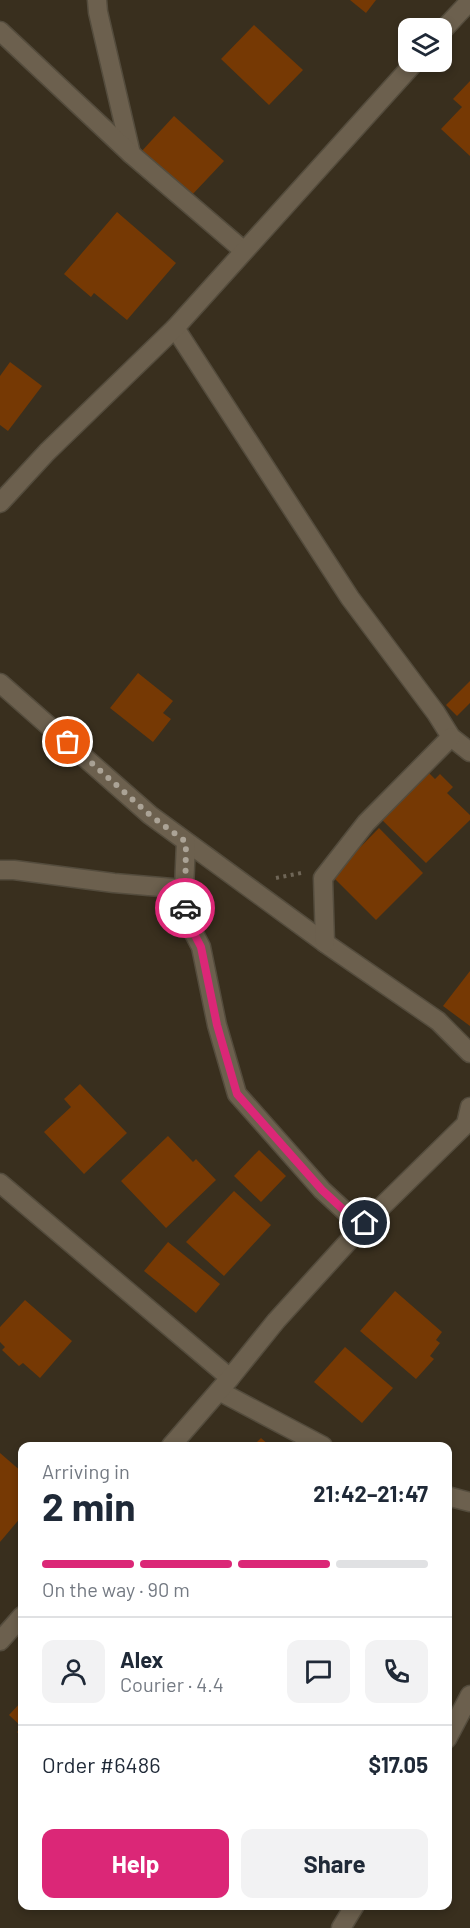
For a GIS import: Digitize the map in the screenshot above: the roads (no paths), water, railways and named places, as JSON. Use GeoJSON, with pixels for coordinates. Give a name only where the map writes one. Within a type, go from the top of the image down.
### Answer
{"type":"FeatureCollection","features":[{"type":"Feature","properties":{"kind":"street"},"geometry":{"type":"LineString","coordinates":[[98,0],[98,12],[131,154]]}},
{"type":"Feature","properties":{"kind":"street"},"geometry":{"type":"LineString","coordinates":[[452,21],[468,5]]}},
{"type":"Feature","properties":{"kind":"street"},"geometry":{"type":"LineString","coordinates":[[0,31],[131,154],[243,250]]}},
{"type":"Feature","properties":{"kind":"street"},"geometry":{"type":"LineString","coordinates":[[0,503],[47,452],[175,328],[406,72]]}},
{"type":"Feature","properties":{"kind":"street"},"geometry":{"type":"LineString","coordinates":[[175,328],[350,598],[436,713],[451,737],[470,752]]}},
{"type":"Feature","properties":{"kind":"street"},"geometry":{"type":"LineString","coordinates":[[0,683],[150,815],[325,943],[438,1021],[470,1053]]}},
{"type":"Feature","properties":{"kind":"street"},"geometry":{"type":"LineString","coordinates":[[325,943],[323,878],[366,823],[451,737]]}},
{"type":"Feature","properties":{"kind":"street"},"geometry":{"type":"LineString","coordinates":[[186,842],[185,916],[201,947],[217,1025],[237,1094],[322,1190],[348,1214],[365,1223]]}},
{"type":"Feature","properties":{"kind":"street"},"geometry":{"type":"LineString","coordinates":[[0,870],[184,889]]}},
{"type":"Feature","properties":{"kind":"street"},"geometry":{"type":"LineString","coordinates":[[174,1442],[276,1321],[365,1223],[466,1124],[470,1107]]}},
{"type":"Feature","properties":{"kind":"street"},"geometry":{"type":"LineString","coordinates":[[0,1183],[224,1384],[317,1442]]}},
{"type":"Feature","properties":{"kind":"street"},"geometry":{"type":"LineString","coordinates":[[452,1497],[470,1502]]}},
{"type":"Feature","properties":{"kind":"street"},"geometry":{"type":"LineString","coordinates":[[0,1640],[18,1620]]}},
{"type":"Feature","properties":{"kind":"street"},"geometry":{"type":"LineString","coordinates":[[452,1729],[470,1695]]}},
{"type":"Feature","properties":{"kind":"street"},"geometry":{"type":"LineString","coordinates":[[341,1928],[353,1910]]}}]}
